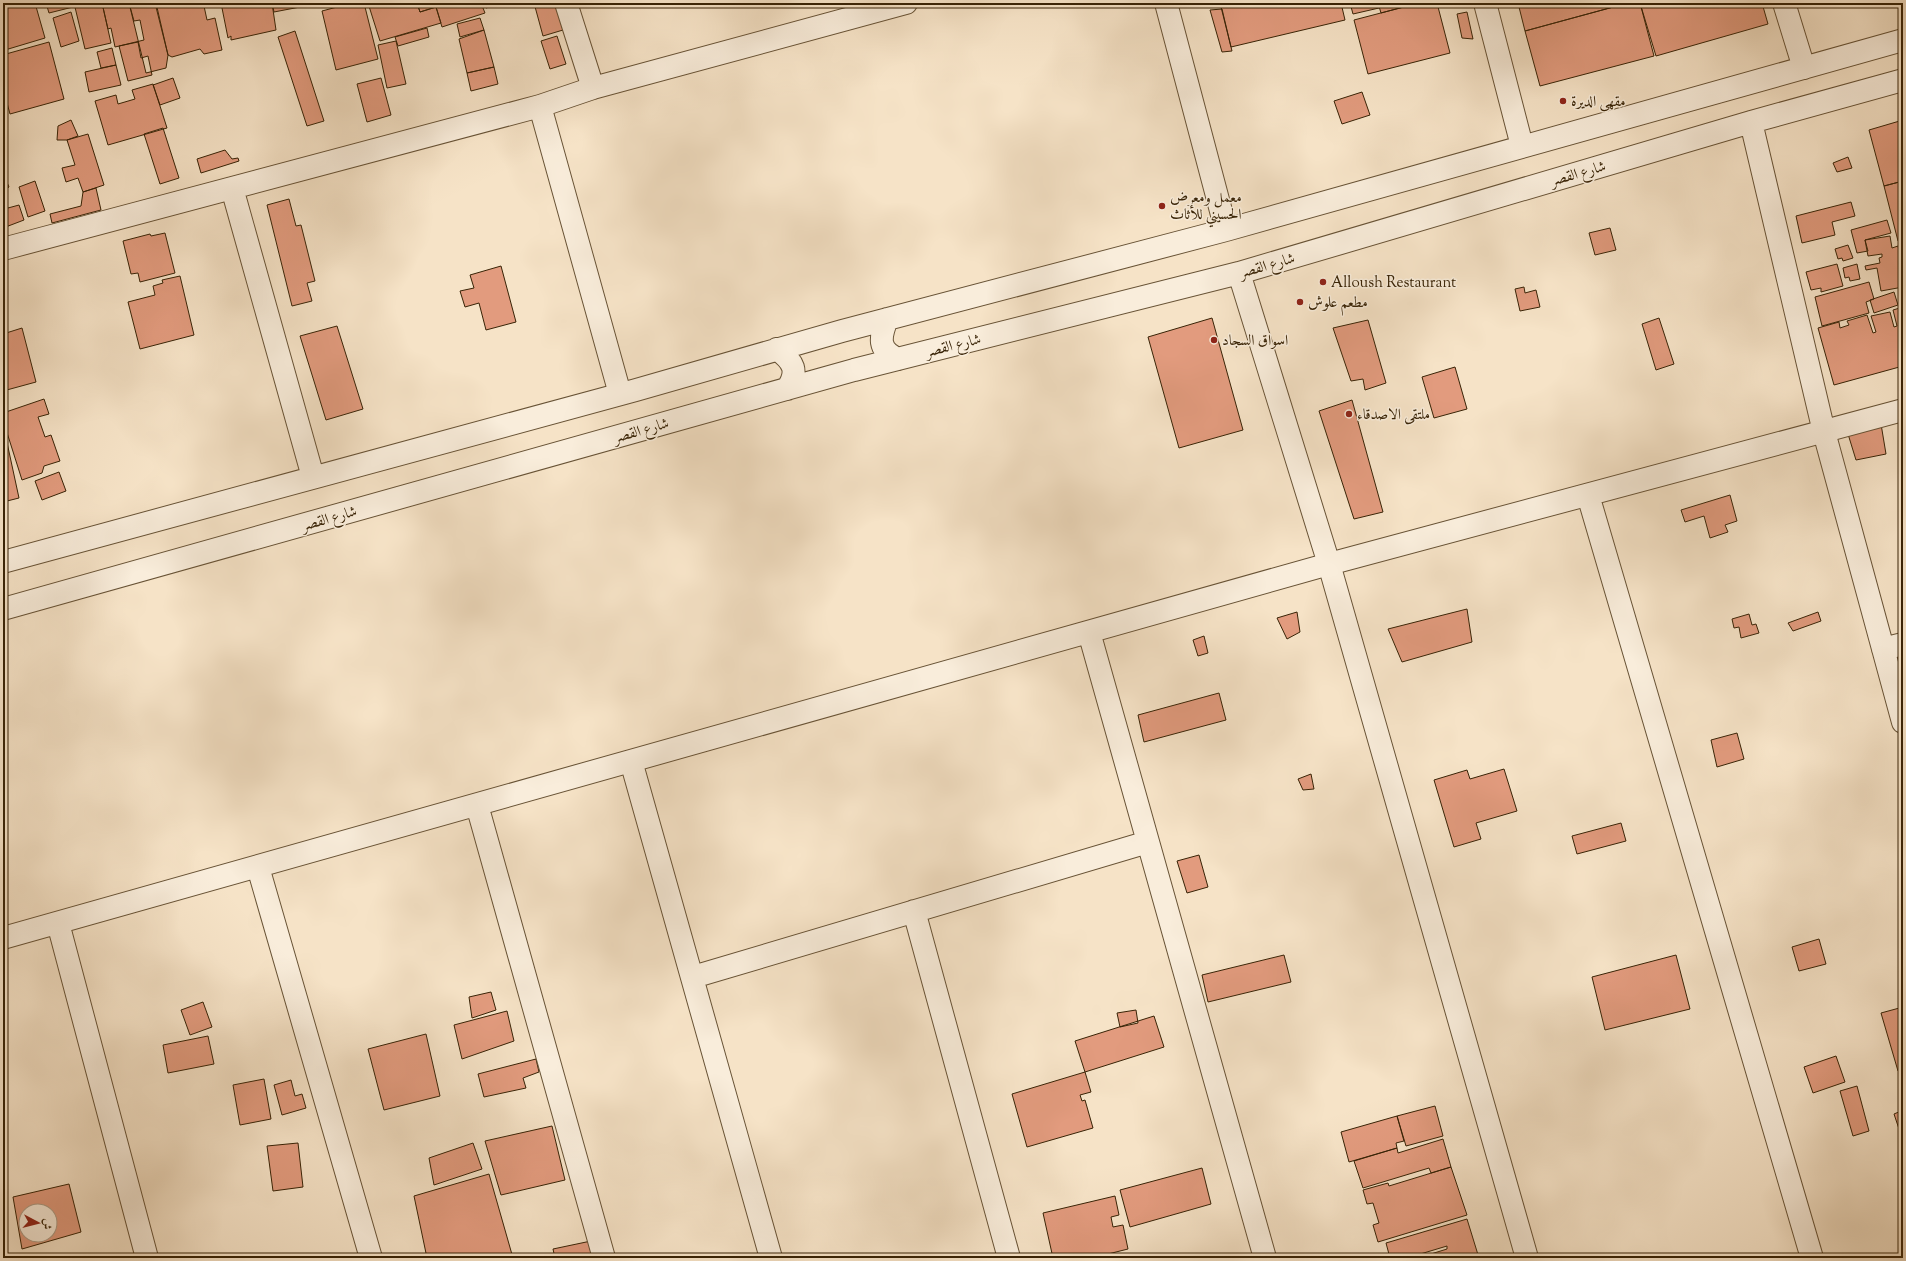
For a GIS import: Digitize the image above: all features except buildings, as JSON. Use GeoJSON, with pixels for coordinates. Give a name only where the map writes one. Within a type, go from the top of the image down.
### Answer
{"type":"FeatureCollection","features":[{"type":"Feature","properties":{"kind":"street"},"geometry":{"type":"LineString","coordinates":[[566,3],[593,88]]}},
{"type":"Feature","properties":{"kind":"street"},"geometry":{"type":"LineString","coordinates":[[3,249],[540,106],[593,88],[854,10],[906,3]]}},
{"type":"Feature","properties":{"kind":"street"},"geometry":{"type":"LineString","coordinates":[[1166,3],[1226,230]]}},
{"type":"Feature","properties":{"kind":"street"},"geometry":{"type":"LineString","coordinates":[[1485,3],[1522,146]]}},
{"type":"Feature","properties":{"kind":"street"},"geometry":{"type":"LineString","coordinates":[[1784,3],[1804,68]]}},
{"type":"Feature","properties":{"kind":"street"},"geometry":{"type":"LineString","coordinates":[[3,562],[620,394],[887,319],[1226,230],[1903,40]]}},
{"type":"Feature","properties":{"kind":"street","name":"شارع القصر"},"geometry":{"type":"LineString","coordinates":[[3,609],[786,389],[898,359],[1239,273],[1751,122],[1903,80]]}},
{"type":"Feature","properties":{"kind":"street"},"geometry":{"type":"LineString","coordinates":[[540,106],[620,394]]}},
{"type":"Feature","properties":{"kind":"street"},"geometry":{"type":"LineString","coordinates":[[1751,122],[1824,432],[1893,647],[1903,722]]}},
{"type":"Feature","properties":{"kind":"street"},"geometry":{"type":"LineString","coordinates":[[232,188],[314,478]]}},
{"type":"Feature","properties":{"kind":"street"},"geometry":{"type":"LineString","coordinates":[[1239,273],[1329,564],[1527,1258]]}},
{"type":"Feature","properties":{"kind":"street"},"geometry":{"type":"LineString","coordinates":[[887,319],[882,332],[881,343],[884,350],[890,356],[898,359]]}},
{"type":"Feature","properties":{"kind":"street"},"geometry":{"type":"LineString","coordinates":[[777,349],[787,356],[793,365],[792,380],[786,389]]}},
{"type":"Feature","properties":{"kind":"street"},"geometry":{"type":"LineString","coordinates":[[3,938],[1329,564],[1588,496],[1903,410]]}},
{"type":"Feature","properties":{"kind":"street"},"geometry":{"type":"LineString","coordinates":[[1588,496],[1812,1258]]}},
{"type":"Feature","properties":{"kind":"street"},"geometry":{"type":"LineString","coordinates":[[1089,632],[1265,1258]]}},
{"type":"Feature","properties":{"kind":"street"},"geometry":{"type":"LineString","coordinates":[[631,761],[771,1258]]}},
{"type":"Feature","properties":{"kind":"street"},"geometry":{"type":"LineString","coordinates":[[477,805],[604,1258]]}},
{"type":"Feature","properties":{"kind":"street"},"geometry":{"type":"LineString","coordinates":[[693,977],[1148,842]]}},
{"type":"Feature","properties":{"kind":"street"},"geometry":{"type":"LineString","coordinates":[[258,866],[371,1258]]}},
{"type":"Feature","properties":{"kind":"street"},"geometry":{"type":"LineString","coordinates":[[914,911],[1009,1258]]}},
{"type":"Feature","properties":{"kind":"street"},"geometry":{"type":"LineString","coordinates":[[58,923],[147,1258]]}},
{"type":"Feature","properties":{"kind":"place","name":"مقهى الديرة"},"geometry":{"type":"Point","coordinates":[1563,101]}},
{"type":"Feature","properties":{"kind":"place","name":"معمل ومعرض الحسيني للأثاث"},"geometry":{"type":"Point","coordinates":[1162,206]}},
{"type":"Feature","properties":{"kind":"place","name":"Alloush Restaurant"},"geometry":{"type":"Point","coordinates":[1323,282]}},
{"type":"Feature","properties":{"kind":"place","name":"مطعم علوش"},"geometry":{"type":"Point","coordinates":[1300,302]}},
{"type":"Feature","properties":{"kind":"place","name":"اسواق السجاد"},"geometry":{"type":"Point","coordinates":[1214,340]}},
{"type":"Feature","properties":{"kind":"place","name":"ملتقى الاصدقاء"},"geometry":{"type":"Point","coordinates":[1349,414]}}]}
